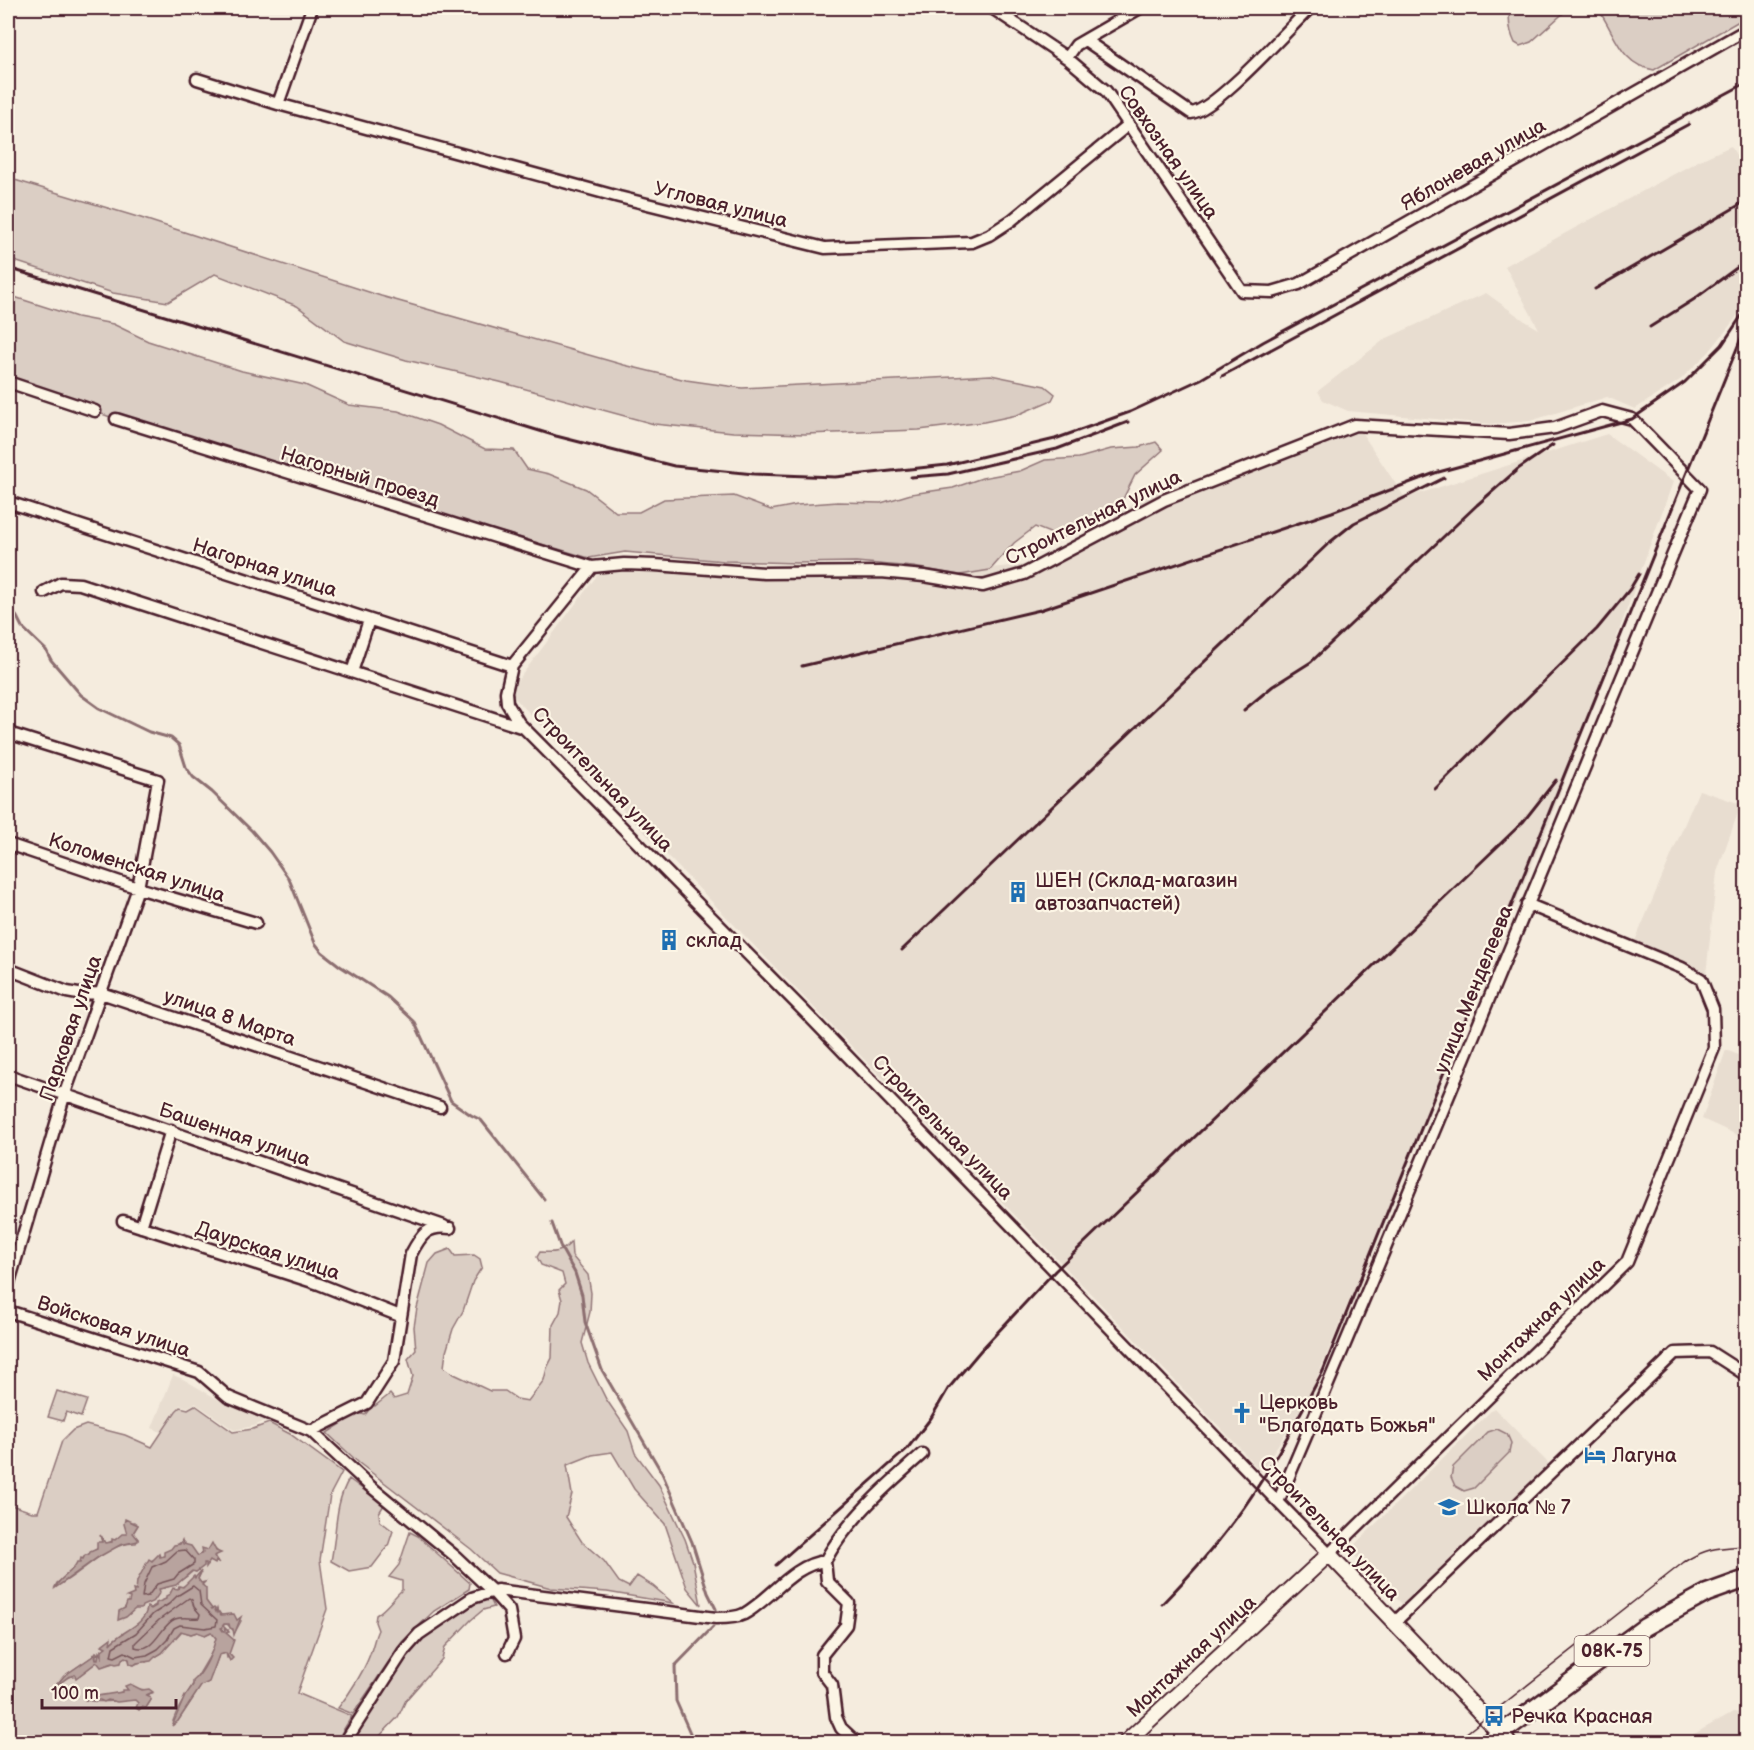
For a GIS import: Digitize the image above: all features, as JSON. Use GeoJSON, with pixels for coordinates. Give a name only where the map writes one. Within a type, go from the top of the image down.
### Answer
{"type":"FeatureCollection","features":[{"type":"Feature","properties":{"kind":"main road","name":"08К-75"},"geometry":{"type":"LineString","coordinates":[[1499,1740],[1645,1627],[1707,1593],[1746,1579]]}},
{"type":"Feature","properties":{"kind":"street"},"geometry":{"type":"LineString","coordinates":[[278,104],[312,8]]}},
{"type":"Feature","properties":{"kind":"street","name":"Совхозная улица"},"geometry":{"type":"LineString","coordinates":[[992,8],[1067,58],[1106,91],[1222,261]]}},
{"type":"Feature","properties":{"kind":"street"},"geometry":{"type":"LineString","coordinates":[[1067,58],[1076,45],[1140,8]]}},
{"type":"Feature","properties":{"kind":"street"},"geometry":{"type":"LineString","coordinates":[[1085,40],[1191,112],[1198,112],[1229,89],[1310,8]]}},
{"type":"Feature","properties":{"kind":"street","name":"Яблоневая улица"},"geometry":{"type":"LineString","coordinates":[[1222,261],[1242,291],[1272,292],[1299,284],[1746,30]]}},
{"type":"Feature","properties":{"kind":"street","name":"Угловая улица"},"geometry":{"type":"LineString","coordinates":[[197,79],[278,104],[620,197],[825,248],[972,242],[989,235],[1012,220],[1128,125]]}},
{"type":"Feature","properties":{"kind":"street"},"geometry":{"type":"LineString","coordinates":[[8,382],[95,411]]}},
{"type":"Feature","properties":{"kind":"street","name":"Строительная улица"},"geometry":{"type":"LineString","coordinates":[[1499,1740],[1329,1554],[804,1011],[524,728],[507,703],[506,692],[512,666],[592,567],[624,564],[764,573],[881,572],[924,576],[983,586],[1024,574],[1164,500],[1355,425],[1509,434],[1555,428],[1602,411],[1632,419],[1700,489]]}},
{"type":"Feature","properties":{"kind":"street","name":"Нагорный проезд"},"geometry":{"type":"LineString","coordinates":[[116,418],[592,567]]}},
{"type":"Feature","properties":{"kind":"street","name":"улица Менделеева"},"geometry":{"type":"LineString","coordinates":[[1278,1502],[1700,489]]}},
{"type":"Feature","properties":{"kind":"street","name":"Нагорная улица"},"geometry":{"type":"LineString","coordinates":[[8,502],[512,666]]}},
{"type":"Feature","properties":{"kind":"street"},"geometry":{"type":"LineString","coordinates":[[44,592],[61,583],[80,584],[524,728]]}},
{"type":"Feature","properties":{"kind":"street"},"geometry":{"type":"LineString","coordinates":[[352,672],[369,620]]}},
{"type":"Feature","properties":{"kind":"street","name":"Парковая улица"},"geometry":{"type":"LineString","coordinates":[[8,733],[158,780],[138,888],[65,1093],[8,1286]]}},
{"type":"Feature","properties":{"kind":"street","name":"Коломенская улица"},"geometry":{"type":"LineString","coordinates":[[8,843],[138,888],[256,923]]}},
{"type":"Feature","properties":{"kind":"street","name":"Монтажная улица"},"geometry":{"type":"LineString","coordinates":[[1126,1743],[1329,1554],[1627,1262],[1714,1048],[1713,1010],[1701,979],[1682,968],[1527,904]]}},
{"type":"Feature","properties":{"kind":"street","name":"улица 8 Марта"},"geometry":{"type":"LineString","coordinates":[[8,969],[67,992],[101,993],[440,1107]]}},
{"type":"Feature","properties":{"kind":"street","name":"Башенная улица"},"geometry":{"type":"LineString","coordinates":[[8,1075],[450,1228],[430,1229],[418,1241],[411,1254],[400,1316]]}},
{"type":"Feature","properties":{"kind":"street"},"geometry":{"type":"LineString","coordinates":[[141,1227],[171,1130]]}},
{"type":"Feature","properties":{"kind":"street","name":"Даурская улица"},"geometry":{"type":"LineString","coordinates":[[123,1221],[319,1284],[400,1316]]}},
{"type":"Feature","properties":{"kind":"street","name":"Войсковая улица"},"geometry":{"type":"LineString","coordinates":[[8,1311],[199,1372],[228,1396],[311,1431]]}},
{"type":"Feature","properties":{"kind":"street"},"geometry":{"type":"LineString","coordinates":[[400,1316],[394,1361],[367,1403],[311,1431],[370,1486],[455,1556],[509,1610],[514,1639],[507,1653]]}},
{"type":"Feature","properties":{"kind":"street"},"geometry":{"type":"LineString","coordinates":[[1394,1623],[1675,1353],[1710,1352],[1746,1375]]}},
{"type":"Feature","properties":{"kind":"street"},"geometry":{"type":"LineString","coordinates":[[856,1743],[841,1728],[836,1718],[832,1685],[822,1672],[822,1655],[846,1625],[849,1603],[826,1581],[825,1562],[834,1545],[849,1526],[922,1454]]}},
{"type":"Feature","properties":{"kind":"street"},"geometry":{"type":"LineString","coordinates":[[345,1743],[404,1652],[419,1634],[472,1598],[493,1592],[508,1592],[716,1618],[730,1617],[742,1615],[797,1572],[814,1563],[825,1562]]}},
{"type":"Feature","properties":{"kind":"shaded area"},"geometry":{"type":"Polygon","coordinates":[[[1510,8],[1569,8],[1531,42],[1520,46],[1515,43],[1510,30],[1510,8]]]}},
{"type":"Feature","properties":{"kind":"shaded area"},"geometry":{"type":"Polygon","coordinates":[[[1597,8],[1746,8],[1746,17],[1654,70],[1642,67],[1625,54],[1597,8]]]}},
{"type":"Feature","properties":{"kind":"shaded area"},"geometry":{"type":"Polygon","coordinates":[[[1731,146],[1746,173],[1746,220],[1732,228],[1746,230],[1746,300],[1735,319],[1709,352],[1680,380],[1635,409],[1607,397],[1530,421],[1490,424],[1348,411],[1323,400],[1318,391],[1385,339],[1486,293],[1539,329],[1505,266],[1700,160],[1731,146]]]}},
{"type":"Feature","properties":{"kind":"shaded area"},"geometry":{"type":"Polygon","coordinates":[[[8,178],[141,218],[381,296],[624,365],[686,380],[742,388],[991,375],[1045,386],[1055,394],[1052,400],[1017,415],[984,422],[919,430],[805,434],[733,432],[654,424],[500,382],[406,360],[344,341],[297,306],[215,274],[168,302],[113,293],[8,259],[8,178]]]}},
{"type":"Feature","properties":{"kind":"shaded area"},"geometry":{"type":"Polygon","coordinates":[[[8,295],[77,317],[113,324],[148,341],[242,371],[305,385],[349,405],[398,411],[438,425],[485,449],[514,450],[527,469],[549,474],[586,489],[616,512],[639,512],[664,499],[734,496],[771,510],[797,505],[838,502],[881,503],[911,494],[953,488],[982,478],[1020,471],[1045,460],[1079,458],[1111,449],[1139,447],[1156,442],[1163,450],[1135,475],[1122,501],[1062,538],[1035,527],[1014,543],[990,570],[960,575],[913,567],[856,562],[724,561],[625,552],[589,558],[116,419],[8,381],[8,295]]]}},
{"type":"Feature","properties":{"kind":"shaded area"},"geometry":{"type":"Polygon","coordinates":[[[1360,430],[1405,498],[1607,434],[1673,482],[1549,824],[1311,1392],[1261,1472],[509,692],[605,565],[864,578],[1048,563],[1145,496],[1360,430]]]}},
{"type":"Feature","properties":{"kind":"shaded area"},"geometry":{"type":"Polygon","coordinates":[[[1699,790],[1741,804],[1717,872],[1706,975],[1635,941],[1699,790]]]}},
{"type":"Feature","properties":{"kind":"shaded area"},"geometry":{"type":"Polygon","coordinates":[[[1726,1050],[1746,1058],[1746,1139],[1702,1119],[1726,1050]]]}},
{"type":"Feature","properties":{"kind":"shaded area"},"geometry":{"type":"Polygon","coordinates":[[[571,1242],[572,1256],[588,1275],[591,1293],[590,1312],[582,1343],[588,1363],[606,1399],[628,1431],[635,1453],[659,1485],[685,1539],[693,1562],[701,1605],[687,1588],[665,1524],[634,1489],[612,1452],[592,1455],[567,1465],[572,1494],[566,1517],[582,1542],[604,1561],[619,1582],[629,1587],[637,1576],[673,1603],[607,1592],[551,1588],[497,1573],[471,1549],[359,1463],[327,1433],[358,1413],[365,1415],[374,1403],[375,1406],[390,1394],[394,1399],[407,1395],[413,1376],[408,1359],[416,1350],[414,1327],[429,1263],[437,1254],[450,1249],[455,1256],[474,1255],[480,1259],[482,1267],[473,1281],[463,1311],[453,1329],[444,1367],[490,1391],[505,1391],[517,1399],[528,1401],[544,1380],[552,1358],[553,1325],[560,1312],[562,1300],[559,1290],[565,1284],[562,1273],[541,1265],[537,1257],[540,1252],[561,1250],[571,1242]]]}},
{"type":"Feature","properties":{"kind":"shaded area"},"geometry":{"type":"Polygon","coordinates":[[[173,1375],[224,1403],[267,1420],[254,1426],[234,1430],[195,1403],[188,1407],[180,1405],[161,1432],[152,1428],[173,1375]]]}},
{"type":"Feature","properties":{"kind":"shaded area"},"geometry":{"type":"Polygon","coordinates":[[[57,1391],[87,1400],[81,1417],[66,1412],[63,1421],[48,1417],[57,1391]]]}},
{"type":"Feature","properties":{"kind":"shaded area"},"geometry":{"type":"Polygon","coordinates":[[[195,1405],[233,1432],[253,1429],[269,1423],[290,1434],[342,1472],[330,1495],[320,1560],[327,1609],[297,1693],[352,1716],[336,1742],[8,1742],[8,1504],[38,1512],[62,1441],[73,1430],[86,1425],[125,1435],[152,1447],[176,1411],[180,1407],[188,1409],[195,1405]],[[125,1522],[127,1534],[105,1544],[102,1537],[97,1549],[85,1556],[55,1587],[104,1553],[125,1544],[136,1543],[138,1539],[133,1533],[138,1525],[134,1522],[125,1522]],[[182,1541],[164,1556],[147,1562],[119,1619],[150,1601],[159,1589],[178,1582],[193,1571],[196,1572],[203,1564],[210,1561],[215,1563],[214,1556],[219,1553],[212,1546],[208,1550],[203,1549],[202,1555],[198,1556],[182,1541]],[[201,1573],[188,1584],[171,1592],[166,1599],[147,1610],[141,1621],[110,1644],[110,1639],[103,1644],[106,1647],[102,1650],[102,1657],[99,1654],[96,1659],[96,1653],[64,1676],[56,1685],[70,1676],[80,1675],[97,1662],[112,1663],[125,1657],[129,1659],[130,1664],[134,1665],[144,1660],[146,1662],[162,1653],[182,1631],[205,1635],[211,1632],[216,1638],[215,1647],[177,1711],[173,1721],[178,1721],[201,1686],[211,1676],[219,1655],[226,1653],[227,1658],[231,1656],[229,1654],[231,1638],[226,1633],[228,1630],[223,1631],[221,1628],[226,1623],[235,1632],[241,1621],[232,1614],[220,1615],[212,1609],[206,1601],[205,1588],[198,1579],[201,1573]],[[128,1688],[128,1690],[106,1695],[93,1695],[87,1700],[104,1702],[135,1699],[146,1708],[151,1700],[145,1695],[152,1693],[147,1690],[128,1688]]]}},
{"type":"Feature","properties":{"kind":"shaded area","name":"Школа № 7"},"geometry":{"type":"Polygon","coordinates":[[[1494,1408],[1549,1464],[1404,1606],[1349,1550],[1494,1408]]]}},
{"type":"Feature","properties":{"kind":"shaded area"},"geometry":{"type":"Polygon","coordinates":[[[1497,1429],[1507,1434],[1511,1443],[1509,1453],[1474,1488],[1464,1491],[1455,1486],[1451,1477],[1453,1467],[1488,1432],[1497,1429]]]}},
{"type":"Feature","properties":{"kind":"shaded area"},"geometry":{"type":"Polygon","coordinates":[[[349,1479],[384,1505],[379,1513],[380,1521],[393,1531],[388,1546],[372,1567],[349,1571],[331,1561],[338,1509],[349,1479]]]}},
{"type":"Feature","properties":{"kind":"shaded area"},"geometry":{"type":"Polygon","coordinates":[[[410,1532],[418,1536],[470,1583],[469,1589],[434,1611],[402,1642],[353,1714],[338,1708],[358,1680],[370,1655],[378,1630],[375,1622],[376,1615],[402,1590],[402,1581],[389,1577],[399,1565],[410,1532]]]}},
{"type":"Feature","properties":{"kind":"shaded area"},"geometry":{"type":"Polygon","coordinates":[[[489,1597],[494,1607],[483,1610],[445,1647],[442,1659],[406,1700],[398,1717],[374,1742],[348,1742],[405,1654],[421,1636],[473,1601],[489,1597]]]}},
{"type":"Feature","properties":{"kind":"shaded area"},"geometry":{"type":"Polygon","coordinates":[[[1733,1712],[1746,1714],[1746,1742],[1680,1742],[1733,1712]]]}},
{"type":"Feature","properties":{"kind":"water"},"geometry":{"type":"Polygon","coordinates":[[[125,1519],[138,1525],[133,1533],[138,1541],[120,1545],[97,1558],[55,1588],[77,1562],[80,1562],[81,1558],[83,1559],[85,1555],[97,1549],[97,1542],[102,1542],[100,1535],[105,1543],[112,1542],[112,1539],[115,1540],[122,1534],[127,1534],[125,1519]]]}},
{"type":"Feature","properties":{"kind":"water"},"geometry":{"type":"Polygon","coordinates":[[[182,1540],[183,1544],[191,1546],[198,1556],[203,1553],[202,1548],[208,1550],[212,1543],[216,1551],[221,1553],[214,1556],[218,1562],[216,1561],[215,1564],[210,1561],[206,1567],[204,1563],[204,1566],[196,1572],[192,1571],[176,1585],[159,1589],[160,1592],[154,1601],[118,1620],[119,1611],[129,1602],[130,1598],[127,1597],[134,1594],[133,1590],[136,1591],[137,1581],[149,1559],[152,1561],[159,1554],[160,1557],[164,1556],[164,1552],[180,1544],[182,1540]]]}},
{"type":"Feature","properties":{"kind":"water"},"geometry":{"type":"Polygon","coordinates":[[[201,1571],[198,1579],[201,1583],[205,1582],[202,1585],[206,1588],[206,1601],[212,1609],[214,1608],[216,1612],[217,1609],[221,1615],[234,1614],[237,1620],[241,1617],[234,1635],[229,1624],[224,1624],[221,1628],[225,1631],[224,1627],[229,1632],[226,1633],[234,1640],[229,1654],[233,1658],[230,1661],[226,1653],[219,1655],[209,1682],[201,1686],[178,1721],[172,1726],[193,1681],[201,1673],[210,1655],[216,1638],[211,1632],[205,1635],[181,1631],[162,1653],[151,1661],[134,1665],[130,1664],[129,1659],[125,1657],[121,1663],[101,1667],[97,1662],[76,1678],[75,1675],[68,1677],[55,1687],[64,1676],[96,1652],[98,1654],[95,1655],[96,1659],[98,1659],[99,1652],[102,1657],[102,1650],[106,1647],[102,1645],[111,1638],[110,1644],[137,1624],[146,1614],[147,1607],[151,1609],[156,1606],[156,1603],[166,1599],[173,1588],[183,1587],[201,1571]]]}},
{"type":"Feature","properties":{"kind":"water"},"geometry":{"type":"Polygon","coordinates":[[[130,1684],[153,1692],[146,1695],[151,1700],[146,1708],[142,1707],[139,1710],[136,1708],[138,1703],[135,1700],[104,1702],[86,1700],[89,1698],[88,1695],[97,1696],[128,1690],[125,1686],[130,1684]]]}},
{"type":"Feature","properties":{"kind":"waterway"},"geometry":{"type":"LineString","coordinates":[[8,606],[22,627],[46,650],[51,660],[81,695],[99,708],[149,732],[171,738],[179,745],[186,767],[193,777],[252,831],[289,879],[315,943],[322,952],[388,997],[414,1021],[451,1101],[481,1120],[544,1199]]}},
{"type":"Feature","properties":{"kind":"waterway"},"geometry":{"type":"LineString","coordinates":[[552,1223],[561,1248],[575,1273],[582,1295],[585,1322],[602,1370],[662,1473],[692,1542],[708,1593],[716,1609]]}},
{"type":"Feature","properties":{"kind":"waterway"},"geometry":{"type":"LineString","coordinates":[[694,1742],[676,1701],[675,1666],[713,1627]]}},
{"type":"Feature","properties":{"kind":"tram line"},"geometry":{"type":"LineString","coordinates":[[1455,1742],[1684,1562],[1707,1551],[1746,1546]]}},
{"type":"Feature","properties":{"kind":"railway"},"geometry":{"type":"LineString","coordinates":[[8,268],[556,436],[674,466],[754,474],[835,477],[947,465],[1055,439],[1130,412],[1201,379],[1263,342],[1746,83]]}},
{"type":"Feature","properties":{"kind":"railway"},"geometry":{"type":"LineString","coordinates":[[1222,376],[1689,124]]}},
{"type":"Feature","properties":{"kind":"railway"},"geometry":{"type":"LineString","coordinates":[[1595,289],[1746,201]]}},
{"type":"Feature","properties":{"kind":"railway"},"geometry":{"type":"LineString","coordinates":[[1650,327],[1693,300],[1746,261]]}},
{"type":"Feature","properties":{"kind":"railway"},"geometry":{"type":"LineString","coordinates":[[802,666],[1040,610],[1332,512],[1435,473],[1632,419],[1685,382],[1722,345],[1746,309]]}},
{"type":"Feature","properties":{"kind":"railway"},"geometry":{"type":"LineString","coordinates":[[1162,1604],[1189,1576],[1250,1499],[1285,1442],[1323,1371],[1746,326]]}},
{"type":"Feature","properties":{"kind":"railway"},"geometry":{"type":"LineString","coordinates":[[911,477],[948,474],[1057,449],[1128,422]]}},
{"type":"Feature","properties":{"kind":"railway"},"geometry":{"type":"LineString","coordinates":[[1244,710],[1273,686],[1311,662],[1477,505],[1518,469],[1553,445]]}},
{"type":"Feature","properties":{"kind":"railway"},"geometry":{"type":"LineString","coordinates":[[902,950],[1329,543],[1354,523],[1444,478]]}},
{"type":"Feature","properties":{"kind":"railway"},"geometry":{"type":"LineString","coordinates":[[1435,789],[1597,629],[1630,589],[1639,574]]}},
{"type":"Feature","properties":{"kind":"railway"},"geometry":{"type":"LineString","coordinates":[[776,1565],[907,1449],[931,1418],[948,1389],[1055,1271],[1523,822],[1556,780]]}},
{"type":"Feature","properties":{"kind":"place","name":"ШЕН (Склад-магазин автозапчастей)"},"geometry":{"type":"Point","coordinates":[1018,892]}},
{"type":"Feature","properties":{"kind":"place","name":"склад"},"geometry":{"type":"Point","coordinates":[669,940]}},
{"type":"Feature","properties":{"kind":"place","name":"Церковь \"Благодать Божья\""},"geometry":{"type":"Point","coordinates":[1242,1413]}},
{"type":"Feature","properties":{"kind":"place","name":"Лагуна"},"geometry":{"type":"Point","coordinates":[1595,1455]}},
{"type":"Feature","properties":{"kind":"place","name":"Школа № 7"},"geometry":{"type":"Point","coordinates":[1449,1507]}},
{"type":"Feature","properties":{"kind":"place","name":"Речка Красная"},"geometry":{"type":"Point","coordinates":[1494,1716]}}]}
